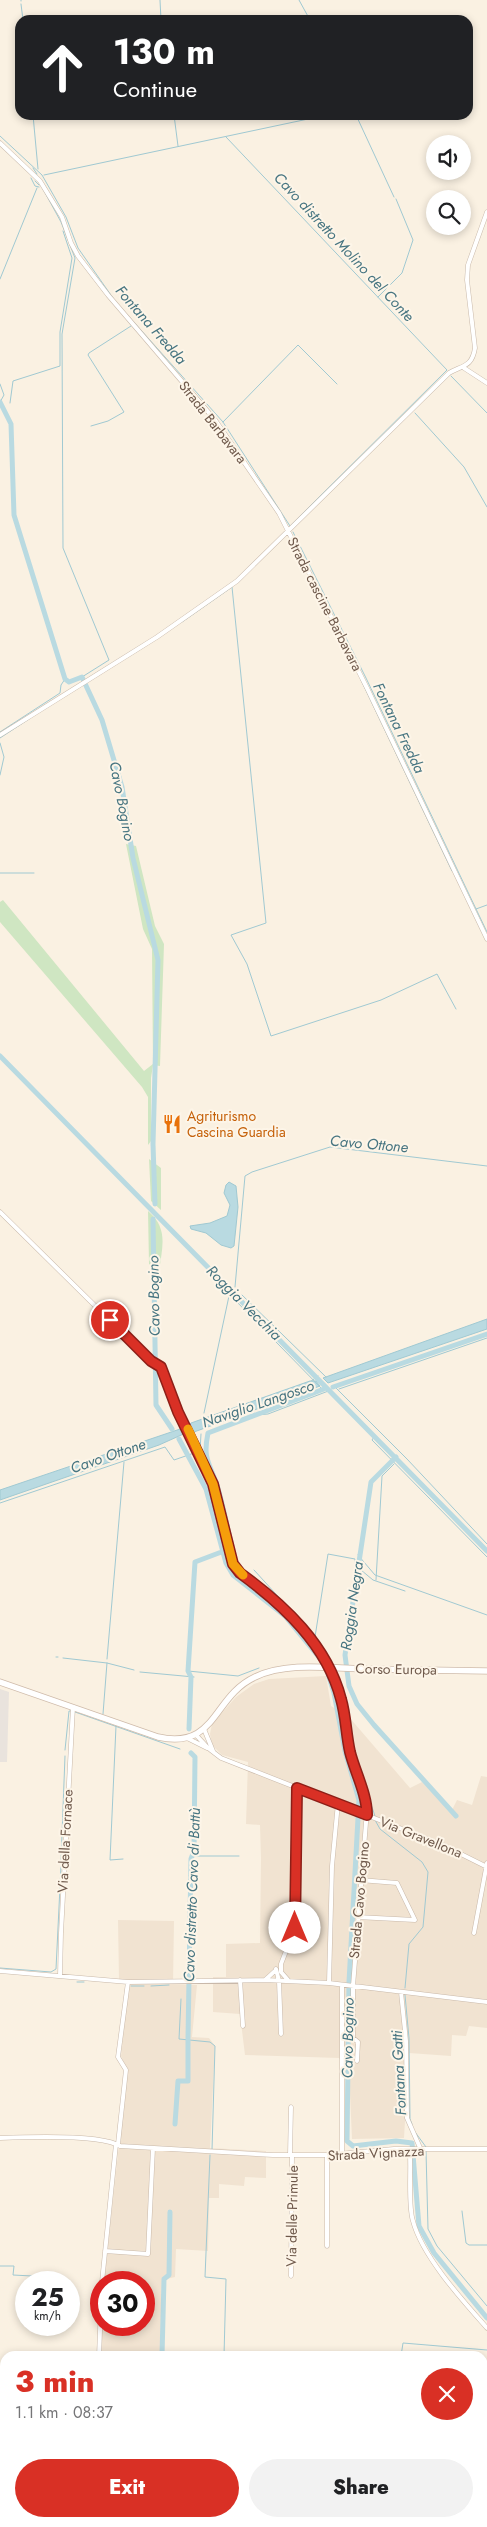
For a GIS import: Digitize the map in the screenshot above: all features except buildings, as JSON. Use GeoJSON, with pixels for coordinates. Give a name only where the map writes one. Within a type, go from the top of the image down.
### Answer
{"type":"FeatureCollection","features":[{"type":"Feature","properties":{"kind":"main road","name":"Corso Europa"},"geometry":{"type":"LineString","coordinates":[[206,1727],[230,1696],[254,1677],[273,1670],[343,1668],[487,1671]]}},
{"type":"Feature","properties":{"kind":"main road","name":"Via Gravellona"},"geometry":{"type":"LineString","coordinates":[[0,1682],[158,1736],[187,1738],[196,1735],[206,1727]]}},
{"type":"Feature","properties":{"kind":"street","name":"Strada Barbavara"},"geometry":{"type":"LineString","coordinates":[[0,143],[40,181],[62,218],[70,243],[78,256],[108,295],[215,420],[279,513]]}},
{"type":"Feature","properties":{"kind":"street"},"geometry":{"type":"LineString","coordinates":[[0,735],[157,637],[237,581],[449,373],[464,368],[474,359],[475,348],[467,280],[468,265],[487,212]]}},
{"type":"Feature","properties":{"kind":"street"},"geometry":{"type":"LineString","coordinates":[[464,368],[487,383]]}},
{"type":"Feature","properties":{"kind":"street","name":"Strada cascine Barbavara"},"geometry":{"type":"LineString","coordinates":[[279,513],[367,688],[487,939]]}},
{"type":"Feature","properties":{"kind":"street"},"geometry":{"type":"LineString","coordinates":[[0,1212],[164,1372],[178,1412],[187,1427],[213,1484],[221,1522],[238,1572],[292,1616],[331,1668],[342,1701],[348,1741],[365,1814]]}},
{"type":"Feature","properties":{"kind":"street","name":"Via della Fornace"},"geometry":{"type":"LineString","coordinates":[[60,1976],[60,1933],[73,1707]]}},
{"type":"Feature","properties":{"kind":"street"},"geometry":{"type":"LineString","coordinates":[[206,1727],[214,1753]]}},
{"type":"Feature","properties":{"kind":"street","name":"Via Gravellona"},"geometry":{"type":"LineString","coordinates":[[196,1735],[214,1753],[297,1788],[357,1810],[487,1865]]}},
{"type":"Feature","properties":{"kind":"street","name":"Via Gravellona"},"geometry":{"type":"LineString","coordinates":[[187,1738],[208,1748]]}},
{"type":"Feature","properties":{"kind":"street"},"geometry":{"type":"LineString","coordinates":[[289,1981],[281,1972],[281,1964],[295,1928],[297,1788]]}},
{"type":"Feature","properties":{"kind":"street"},"geometry":{"type":"LineString","coordinates":[[329,1983],[332,1866],[338,1803]]}},
{"type":"Feature","properties":{"kind":"street","name":"Strada Cavo Bogino"},"geometry":{"type":"LineString","coordinates":[[357,2061],[358,2042],[354,2038],[352,1986],[365,1814]]}},
{"type":"Feature","properties":{"kind":"street"},"geometry":{"type":"LineString","coordinates":[[474,1933],[487,1865]]}},
{"type":"Feature","properties":{"kind":"street"},"geometry":{"type":"LineString","coordinates":[[357,1917],[415,1920],[397,1883],[360,1880]]}},
{"type":"Feature","properties":{"kind":"street"},"geometry":{"type":"LineString","coordinates":[[265,1980],[281,1964]]}},
{"type":"Feature","properties":{"kind":"street"},"geometry":{"type":"LineString","coordinates":[[276,1969],[279,1981],[281,2034]]}},
{"type":"Feature","properties":{"kind":"street"},"geometry":{"type":"LineString","coordinates":[[0,1971],[128,1982],[265,1980],[329,1983],[487,2002]]}},
{"type":"Feature","properties":{"kind":"street"},"geometry":{"type":"LineString","coordinates":[[240,1980],[243,2026]]}},
{"type":"Feature","properties":{"kind":"street"},"geometry":{"type":"LineString","coordinates":[[103,2271],[126,2070],[118,2057],[128,1982]]}},
{"type":"Feature","properties":{"kind":"street"},"geometry":{"type":"LineString","coordinates":[[342,2154],[343,1985]]}},
{"type":"Feature","properties":{"kind":"street"},"geometry":{"type":"LineString","coordinates":[[401,1992],[405,2033],[407,2118],[420,2150]]}},
{"type":"Feature","properties":{"kind":"street","name":"Via delle Primule"},"geometry":{"type":"LineString","coordinates":[[291,2107],[291,2276]]}},
{"type":"Feature","properties":{"kind":"street","name":"Strada Vignazza"},"geometry":{"type":"LineString","coordinates":[[0,2138],[32,2136],[153,2148],[291,2155],[487,2149]]}},
{"type":"Feature","properties":{"kind":"street"},"geometry":{"type":"LineString","coordinates":[[105,2251],[148,2254],[153,2148]]}},
{"type":"Feature","properties":{"kind":"street"},"geometry":{"type":"LineString","coordinates":[[407,2150],[410,2156],[412,2219],[417,2234],[447,2280],[487,2328]]}},
{"type":"Feature","properties":{"kind":"street"},"geometry":{"type":"LineString","coordinates":[[327,2155],[327,2246]]}},
{"type":"Feature","properties":{"kind":"street"},"geometry":{"type":"LineString","coordinates":[[99,2351],[100,2336]]}},
{"type":"Feature","properties":{"kind":"shaded area"},"geometry":{"type":"Polygon","coordinates":[[[326,1676],[331,1706],[349,1717],[410,1788],[422,1782],[452,1810],[457,1800],[472,1805],[481,1776],[487,1777],[487,2028],[469,2026],[466,2036],[452,2035],[451,2056],[409,2053],[404,2138],[352,2139],[349,2071],[339,2058],[245,2055],[240,2014],[213,2012],[213,1977],[226,1977],[226,1944],[260,1943],[261,1858],[260,1825],[246,1824],[248,1762],[222,1755],[212,1745],[210,1734],[212,1724],[236,1697],[254,1684],[269,1679],[326,1676]]]}},
{"type":"Feature","properties":{"kind":"shaded area"},"geometry":{"type":"Polygon","coordinates":[[[0,1689],[9,1692],[7,1762],[0,1762],[0,1689]]]}},
{"type":"Feature","properties":{"kind":"shaded area"},"geometry":{"type":"Polygon","coordinates":[[[118,1920],[174,1921],[173,1984],[197,1985],[192,2037],[209,2038],[215,2046],[210,2148],[266,2151],[266,2178],[245,2177],[244,2186],[219,2184],[219,2198],[209,2198],[208,2251],[176,2249],[175,2277],[162,2280],[160,2351],[101,2351],[102,2336],[155,2336],[155,2271],[105,2271],[127,2070],[121,2056],[129,1981],[119,1980],[118,1920]]]}},
{"type":"Feature","properties":{"kind":"green space"},"geometry":{"type":"Polygon","coordinates":[[[126,844],[136,846],[155,926],[164,944],[160,1066],[153,1065],[151,1078],[151,1141],[148,1145],[148,1097],[142,1087],[0,922],[0,902],[3,900],[144,1071],[153,1064],[152,949],[143,929],[126,844]]]}},
{"type":"Feature","properties":{"kind":"green space"},"geometry":{"type":"Polygon","coordinates":[[[149,1159],[161,1168],[161,1210],[151,1201],[149,1159]]]}},
{"type":"Feature","properties":{"kind":"green space"},"geometry":{"type":"Polygon","coordinates":[[[148,1211],[155,1218],[162,1232],[159,1272],[149,1264],[148,1211]]]}},
{"type":"Feature","properties":{"kind":"water"},"geometry":{"type":"Polygon","coordinates":[[[229,1182],[236,1186],[238,1207],[234,1246],[231,1248],[221,1245],[206,1233],[191,1229],[190,1226],[210,1223],[227,1216],[230,1205],[224,1193],[229,1182]]]}},
{"type":"Feature","properties":{"kind":"water"},"geometry":{"type":"Polygon","coordinates":[[[487,1319],[487,1329],[328,1383],[323,1378],[487,1319]]]}},
{"type":"Feature","properties":{"kind":"water","name":"Naviglio Langosco"},"geometry":{"type":"Polygon","coordinates":[[[310,1381],[316,1381],[320,1386],[190,1432],[188,1427],[191,1423],[310,1381]]]}},
{"type":"Feature","properties":{"kind":"water"},"geometry":{"type":"Polygon","coordinates":[[[186,1427],[188,1432],[159,1445],[0,1500],[0,1490],[186,1427]]]}},
{"type":"Feature","properties":{"kind":"waterway","name":"Cavo distretto Molino del Conte"},"geometry":{"type":"LineString","coordinates":[[160,0],[161,15]]}},
{"type":"Feature","properties":{"kind":"waterway","name":"Cavo distretto Molino del Conte"},"geometry":{"type":"LineString","coordinates":[[299,0],[307,15]]}},
{"type":"Feature","properties":{"kind":"waterway","name":"Cavo distretto Molino del Conte"},"geometry":{"type":"LineString","coordinates":[[21,4],[22,15]]}},
{"type":"Feature","properties":{"kind":"waterway","name":"Cavo distretto Molino del Conte"},"geometry":{"type":"LineString","coordinates":[[33,120],[38,169]]}},
{"type":"Feature","properties":{"kind":"waterway","name":"Cavo distretto Molino del Conte"},"geometry":{"type":"LineString","coordinates":[[175,120],[178,146]]}},
{"type":"Feature","properties":{"kind":"waterway","name":"Cavo distretto Molino del Conte"},"geometry":{"type":"LineString","coordinates":[[44,175],[303,120]]}},
{"type":"Feature","properties":{"kind":"waterway","name":"Cavo distretto Molino del Conte"},"geometry":{"type":"LineString","coordinates":[[358,120],[394,197]]}},
{"type":"Feature","properties":{"kind":"waterway","name":"Fontana Fredda"},"geometry":{"type":"LineString","coordinates":[[0,136],[42,175],[66,217],[78,248],[113,298]]}},
{"type":"Feature","properties":{"kind":"waterway","name":"Cavo distretto Molino del Conte"},"geometry":{"type":"LineString","coordinates":[[226,137],[447,370],[291,525]]}},
{"type":"Feature","properties":{"kind":"waterway","name":"Fontana Fredda"},"geometry":{"type":"LineString","coordinates":[[33,168],[37,174]]}},
{"type":"Feature","properties":{"kind":"waterway"},"geometry":{"type":"LineString","coordinates":[[31,178],[35,186],[39,187]]}},
{"type":"Feature","properties":{"kind":"waterway"},"geometry":{"type":"LineString","coordinates":[[35,181],[39,185]]}},
{"type":"Feature","properties":{"kind":"waterway"},"geometry":{"type":"LineString","coordinates":[[0,279],[37,188]]}},
{"type":"Feature","properties":{"kind":"waterway"},"geometry":{"type":"LineString","coordinates":[[43,189],[61,222],[75,258],[62,334],[63,548],[109,660],[82,677]]}},
{"type":"Feature","properties":{"kind":"waterway"},"geometry":{"type":"LineString","coordinates":[[378,297],[402,273],[413,240],[396,199]]}},
{"type":"Feature","properties":{"kind":"waterway"},"geometry":{"type":"LineString","coordinates":[[10,403],[13,381],[60,366],[60,332],[72,258],[63,231]]}},
{"type":"Feature","properties":{"kind":"waterway","name":"Fontana Fredda"},"geometry":{"type":"LineString","coordinates":[[115,301],[223,422],[290,526]]}},
{"type":"Feature","properties":{"kind":"waterway"},"geometry":{"type":"LineString","coordinates":[[91,426],[108,421],[124,412],[88,355],[131,326]]}},
{"type":"Feature","properties":{"kind":"waterway"},"geometry":{"type":"LineString","coordinates":[[223,422],[298,345],[337,384]]}},
{"type":"Feature","properties":{"kind":"waterway"},"geometry":{"type":"LineString","coordinates":[[451,376],[487,413]]}},
{"type":"Feature","properties":{"kind":"waterway"},"geometry":{"type":"LineString","coordinates":[[0,384],[4,395],[0,402]]}},
{"type":"Feature","properties":{"kind":"waterway","name":"Cavo Bogino"},"geometry":{"type":"LineString","coordinates":[[0,402],[11,424],[14,515],[65,679],[69,682],[82,677],[102,720],[122,787],[133,858],[158,960],[153,1144],[155,1204]]}},
{"type":"Feature","properties":{"kind":"waterway"},"geometry":{"type":"LineString","coordinates":[[415,413],[464,467],[487,507]]}},
{"type":"Feature","properties":{"kind":"waterway","name":"Fontana Fredda"},"geometry":{"type":"LineString","coordinates":[[293,532],[366,678],[487,932]]}},
{"type":"Feature","properties":{"kind":"waterway"},"geometry":{"type":"LineString","coordinates":[[182,622],[232,587],[266,923],[231,935],[247,964],[271,1036],[381,1000],[437,974],[456,1009]]}},
{"type":"Feature","properties":{"kind":"waterway"},"geometry":{"type":"LineString","coordinates":[[136,652],[147,645]]}},
{"type":"Feature","properties":{"kind":"waterway"},"geometry":{"type":"LineString","coordinates":[[0,732],[60,693],[61,685],[65,679]]}},
{"type":"Feature","properties":{"kind":"waterway"},"geometry":{"type":"LineString","coordinates":[[361,680],[452,871]]}},
{"type":"Feature","properties":{"kind":"waterway"},"geometry":{"type":"LineString","coordinates":[[0,738],[29,719]]}},
{"type":"Feature","properties":{"kind":"waterway"},"geometry":{"type":"LineString","coordinates":[[0,743],[4,757],[0,775]]}},
{"type":"Feature","properties":{"kind":"waterway"},"geometry":{"type":"LineString","coordinates":[[0,873],[34,873]]}},
{"type":"Feature","properties":{"kind":"waterway"},"geometry":{"type":"LineString","coordinates":[[476,909],[487,905]]}},
{"type":"Feature","properties":{"kind":"waterway","name":"Roggia Vecchia"},"geometry":{"type":"LineString","coordinates":[[0,1056],[487,1551]]}},
{"type":"Feature","properties":{"kind":"waterway","name":"Cavo Ottone"},"geometry":{"type":"LineString","coordinates":[[235,1287],[245,1176],[252,1172],[330,1147],[487,1166]]}},
{"type":"Feature","properties":{"kind":"waterway","name":"Cavo Bogino"},"geometry":{"type":"LineString","coordinates":[[153,1219],[156,1405],[172,1429]]}},
{"type":"Feature","properties":{"kind":"waterway","name":"Naviglio Langosco"},"geometry":{"type":"LineString","coordinates":[[234,1293],[231,1296],[323,1390]]}},
{"type":"Feature","properties":{"kind":"waterway"},"geometry":{"type":"LineString","coordinates":[[242,1295],[326,1377]]}},
{"type":"Feature","properties":{"kind":"waterway","name":"Cavo Ottone"},"geometry":{"type":"LineString","coordinates":[[204,1413],[229,1296]]}},
{"type":"Feature","properties":{"kind":"waterway","name":"Cavo distretto Cavo di Battù"},"geometry":{"type":"LineString","coordinates":[[333,1387],[487,1334]]}},
{"type":"Feature","properties":{"kind":"waterway","name":"Cavo distretto Cavo di Battù"},"geometry":{"type":"LineString","coordinates":[[339,1389],[487,1338]]}},
{"type":"Feature","properties":{"kind":"waterway","name":"Naviglio Langosco"},"geometry":{"type":"LineString","coordinates":[[310,1382],[318,1376]]}},
{"type":"Feature","properties":{"kind":"waterway","name":"Cavo distretto Cavo di Battù"},"geometry":{"type":"LineString","coordinates":[[334,1386],[407,1459],[487,1544]]}},
{"type":"Feature","properties":{"kind":"waterway","name":"Cavo distretto Cavo di Battù"},"geometry":{"type":"LineString","coordinates":[[189,1729],[191,1677],[188,1671],[195,1562],[232,1548],[216,1482],[207,1459],[208,1433],[324,1389]]}},
{"type":"Feature","properties":{"kind":"waterway","name":"Cavo distretto Cavo di Battù"},"geometry":{"type":"LineString","coordinates":[[255,1415],[268,1414],[331,1390]]}},
{"type":"Feature","properties":{"kind":"waterway","name":"Cavo Ottone"},"geometry":{"type":"LineString","coordinates":[[0,1503],[165,1447],[174,1460],[200,1451],[201,1434]]}},
{"type":"Feature","properties":{"kind":"waterway"},"geometry":{"type":"LineString","coordinates":[[374,1437],[372,1440],[487,1557]]}},
{"type":"Feature","properties":{"kind":"waterway","name":"Cavo Bogino"},"geometry":{"type":"LineString","coordinates":[[179,1439],[206,1489],[226,1563],[233,1575],[285,1616],[322,1661]]}},
{"type":"Feature","properties":{"kind":"waterway","name":"Roggia Negra"},"geometry":{"type":"LineString","coordinates":[[396,1457],[371,1482],[345,1655],[349,1686],[357,1704],[374,1725],[456,1816]]}},
{"type":"Feature","properties":{"kind":"waterway","name":"Cavo distretto Cavo di Battù"},"geometry":{"type":"LineString","coordinates":[[107,1659],[124,1462]]}},
{"type":"Feature","properties":{"kind":"waterway"},"geometry":{"type":"LineString","coordinates":[[376,1580],[382,1476],[394,1464]]}},
{"type":"Feature","properties":{"kind":"waterway","name":"Fontana Gatti"},"geometry":{"type":"LineString","coordinates":[[315,1637],[328,1554],[355,1559],[355,1565],[373,1580],[405,1591]]}},
{"type":"Feature","properties":{"kind":"waterway"},"geometry":{"type":"LineString","coordinates":[[358,1555],[375,1575],[487,1615]]}},
{"type":"Feature","properties":{"kind":"waterway","name":"Fontana Gatti"},"geometry":{"type":"LineString","coordinates":[[254,1570],[315,1637],[332,1664]]}},
{"type":"Feature","properties":{"kind":"waterway"},"geometry":{"type":"LineString","coordinates":[[63,1658],[107,1663],[134,1670]]}},
{"type":"Feature","properties":{"kind":"waterway","name":"Cavo distretto Cavo di Battù"},"geometry":{"type":"LineString","coordinates":[[103,1714],[107,1663]]}},
{"type":"Feature","properties":{"kind":"waterway"},"geometry":{"type":"LineString","coordinates":[[188,1671],[238,1676],[259,1668]]}},
{"type":"Feature","properties":{"kind":"waterway"},"geometry":{"type":"LineString","coordinates":[[140,1672],[194,1677]]}},
{"type":"Feature","properties":{"kind":"waterway","name":"Cavo Bogino"},"geometry":{"type":"LineString","coordinates":[[328,1674],[334,1693],[345,1751],[359,1800],[349,1982],[347,2141],[353,2146],[396,2141],[412,2143],[419,2226],[434,2253],[487,2318]]}},
{"type":"Feature","properties":{"kind":"waterway","name":"Fontana Gatti"},"geometry":{"type":"LineString","coordinates":[[338,1680],[344,1700],[355,1758],[375,1816]]}},
{"type":"Feature","properties":{"kind":"waterway","name":"Cavo distretto Cavo di Battù"},"geometry":{"type":"LineString","coordinates":[[65,1750],[69,1711],[71,1711]]}},
{"type":"Feature","properties":{"kind":"waterway","name":"Cavo distretto Cavo di Battù"},"geometry":{"type":"LineString","coordinates":[[75,1712],[180,1749]]}},
{"type":"Feature","properties":{"kind":"waterway"},"geometry":{"type":"LineString","coordinates":[[116,1726],[110,1860],[123,1859]]}},
{"type":"Feature","properties":{"kind":"waterway","name":"Cavo distretto Cavo di Battù"},"geometry":{"type":"LineString","coordinates":[[188,2039],[195,1757],[191,1753]]}},
{"type":"Feature","properties":{"kind":"waterway","name":"Cavo distretto Cavo di Battù"},"geometry":{"type":"LineString","coordinates":[[61,1861],[65,1756]]}},
{"type":"Feature","properties":{"kind":"waterway","name":"Fontana Gatti"},"geometry":{"type":"LineString","coordinates":[[375,1820],[380,1829],[422,1862],[428,1872],[423,1927],[409,1944],[405,1988]]}},
{"type":"Feature","properties":{"kind":"waterway"},"geometry":{"type":"LineString","coordinates":[[192,1856],[239,1856]]}},
{"type":"Feature","properties":{"kind":"waterway","name":"Cavo distretto Cavo di Battù"},"geometry":{"type":"LineString","coordinates":[[0,1968],[51,1972],[56,1969],[61,1866]]}},
{"type":"Feature","properties":{"kind":"waterway","name":"Cavo distretto Cavo di Battù"},"geometry":{"type":"LineString","coordinates":[[77,1982],[84,1982]]}},
{"type":"Feature","properties":{"kind":"waterway","name":"Cavo distretto Cavo di Battù"},"geometry":{"type":"LineString","coordinates":[[151,1986],[169,1985]]}},
{"type":"Feature","properties":{"kind":"waterway","name":"Cavo distretto Cavo di Battù"},"geometry":{"type":"LineString","coordinates":[[131,1986],[144,1986]]}},
{"type":"Feature","properties":{"kind":"waterway","name":"Fontana Gatti"},"geometry":{"type":"LineString","coordinates":[[405,1995],[409,2038],[410,2119],[412,2124]]}},
{"type":"Feature","properties":{"kind":"waterway","name":"Cavo distretto Cavo di Battù"},"geometry":{"type":"LineString","coordinates":[[181,1999],[179,2039],[210,2042],[215,2046],[212,2150]]}},
{"type":"Feature","properties":{"kind":"waterway","name":"Cavo distretto Cavo di Battù"},"geometry":{"type":"LineString","coordinates":[[175,2124],[178,2081],[188,2081],[188,2041]]}},
{"type":"Feature","properties":{"kind":"waterway","name":"Fontana Gatti"},"geometry":{"type":"LineString","coordinates":[[415,2132],[426,2147]]}},
{"type":"Feature","properties":{"kind":"waterway","name":"Fontana Gatti"},"geometry":{"type":"LineString","coordinates":[[426,2151],[428,2229],[437,2246],[487,2306]]}},
{"type":"Feature","properties":{"kind":"waterway","name":"Cavo distretto Cavo di Battù"},"geometry":{"type":"LineString","coordinates":[[210,2155],[205,2277],[226,2279],[224,2351]]}},
{"type":"Feature","properties":{"kind":"waterway"},"geometry":{"type":"LineString","coordinates":[[462,2211],[466,2243],[469,2245],[487,2245]]}},
{"type":"Feature","properties":{"kind":"waterway","name":"Cavo distretto Cavo di Battù"},"geometry":{"type":"LineString","coordinates":[[162,2351],[164,2279],[169,2275],[170,2212]]}},
{"type":"Feature","properties":{"kind":"waterway","name":"Cavo distretto Cavo di Battù"},"geometry":{"type":"LineString","coordinates":[[0,2266],[14,2266],[13,2275],[15,2275]]}},
{"type":"Feature","properties":{"kind":"waterway","name":"Cavo distretto Cavo di Battù"},"geometry":{"type":"LineString","coordinates":[[402,2351],[403,2343],[487,2350]]}},
{"type":"Feature","properties":{"kind":"slow traffic"},"geometry":{"type":"LineString","coordinates":[[188,1429],[199,1457],[213,1484],[230,1557],[238,1572],[243,1575]]}},
{"type":"Feature","properties":{"kind":"place","name":"Agriturismo Cascina Guardia"},"geometry":{"type":"Point","coordinates":[172,1124]}},
{"type":"Feature","properties":{"kind":"route"},"geometry":{"type":"LineString","coordinates":[[110,1320],[151,1361],[161,1367],[164,1372],[178,1412],[187,1427],[199,1457],[213,1484],[233,1564],[238,1572],[257,1585],[303,1628],[331,1668],[342,1701],[348,1741],[367,1815],[297,1788],[295,1928]]}}]}
